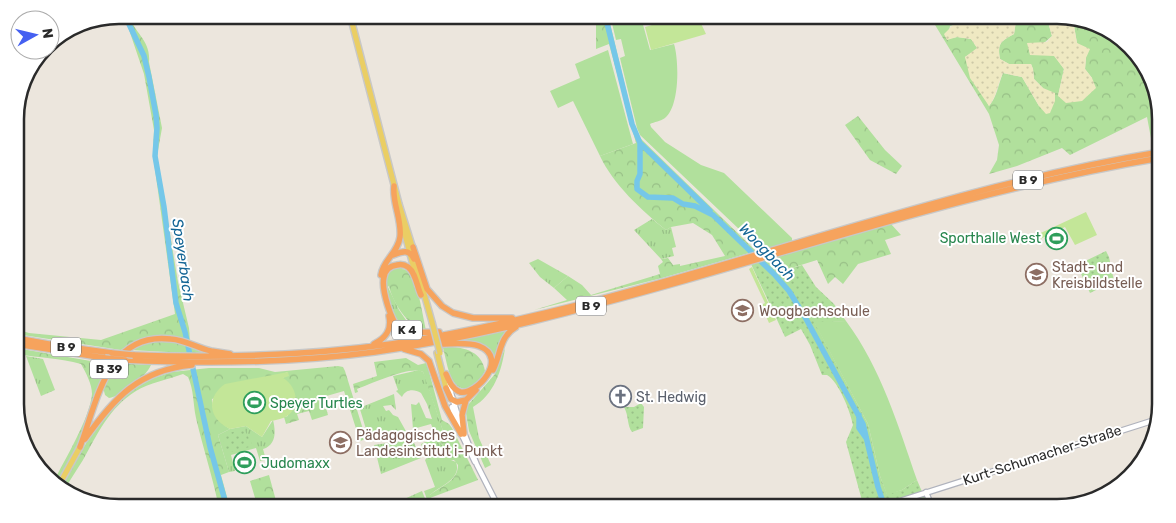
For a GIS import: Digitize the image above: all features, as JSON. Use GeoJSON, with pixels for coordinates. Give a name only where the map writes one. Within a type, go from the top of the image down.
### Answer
{"type":"FeatureCollection","features":[{"type":"Feature","properties":{"kind":"highway","name":"B 9"},"geometry":{"type":"LineString","coordinates":[[899,217],[1055,174],[1152,154]]}},
{"type":"Feature","properties":{"kind":"highway","name":"B 9"},"geometry":{"type":"LineString","coordinates":[[24,342],[105,358],[184,362],[311,353],[368,346],[466,330],[519,318],[742,261],[886,220],[1026,186],[1152,159]]}},
{"type":"Feature","properties":{"kind":"highway"},"geometry":{"type":"LineString","coordinates":[[368,346],[384,338],[389,330],[390,321],[381,279],[382,271],[399,242],[401,216],[394,186]]}},
{"type":"Feature","properties":{"kind":"highway"},"geometry":{"type":"LineString","coordinates":[[392,256],[411,250]]}},
{"type":"Feature","properties":{"kind":"highway"},"geometry":{"type":"LineString","coordinates":[[411,250],[416,264]]}},
{"type":"Feature","properties":{"kind":"highway"},"geometry":{"type":"LineString","coordinates":[[411,250],[427,289],[442,306],[454,313],[473,318],[519,318]]}},
{"type":"Feature","properties":{"kind":"highway","name":"B 9"},"geometry":{"type":"LineString","coordinates":[[223,363],[303,360],[425,344],[524,323],[644,292],[742,261]]}},
{"type":"Feature","properties":{"kind":"highway","name":"K 4"},"geometry":{"type":"LineString","coordinates":[[421,295],[409,267],[400,264],[391,267],[386,272],[383,280],[385,291],[393,320],[397,326],[404,330],[417,332],[466,330]]}},
{"type":"Feature","properties":{"kind":"highway","name":"B 9"},"geometry":{"type":"LineString","coordinates":[[466,400],[492,372],[505,335],[524,323]]}},
{"type":"Feature","properties":{"kind":"highway","name":"B 39"},"geometry":{"type":"LineString","coordinates":[[80,447],[107,372],[117,357],[132,346],[150,339],[172,339],[212,351],[244,357]]}},
{"type":"Feature","properties":{"kind":"highway","name":"B 9"},"geometry":{"type":"LineString","coordinates":[[24,342],[184,362]]}},
{"type":"Feature","properties":{"kind":"highway"},"geometry":{"type":"LineString","coordinates":[[425,344],[477,345],[490,354],[493,362],[490,371],[469,392],[458,391],[452,386],[446,374]]}},
{"type":"Feature","properties":{"kind":"highway","name":"K 4"},"geometry":{"type":"LineString","coordinates":[[399,348],[421,354],[429,361],[445,406],[463,434]]}},
{"type":"Feature","properties":{"kind":"highway","name":"B 39"},"geometry":{"type":"LineString","coordinates":[[80,447],[104,412],[126,391],[153,375],[184,362],[223,363]]}},
{"type":"Feature","properties":{"kind":"highway"},"geometry":{"type":"LineString","coordinates":[[446,388],[453,401],[466,400],[462,415],[463,434]]}},
{"type":"Feature","properties":{"kind":"main road"},"geometry":{"type":"LineString","coordinates":[[352,24],[394,186]]}},
{"type":"Feature","properties":{"kind":"main road"},"geometry":{"type":"LineString","coordinates":[[401,216],[430,323]]}},
{"type":"Feature","properties":{"kind":"main road"},"geometry":{"type":"LineString","coordinates":[[416,264],[446,388]]}},
{"type":"Feature","properties":{"kind":"main road"},"geometry":{"type":"LineString","coordinates":[[438,353],[446,374]]}},
{"type":"Feature","properties":{"kind":"main road","name":"K 4"},"geometry":{"type":"LineString","coordinates":[[446,374],[463,434]]}},
{"type":"Feature","properties":{"kind":"main road","name":"K 4"},"geometry":{"type":"LineString","coordinates":[[446,388],[463,434],[494,499]]}},
{"type":"Feature","properties":{"kind":"main road","name":"Kurt-Schumacher-Straße"},"geometry":{"type":"LineString","coordinates":[[905,499],[1150,421]]}},
{"type":"Feature","properties":{"kind":"main road","name":"B 39"},"geometry":{"type":"LineString","coordinates":[[62,481],[80,447]]}},
{"type":"Feature","properties":{"kind":"main road"},"geometry":{"type":"LineString","coordinates":[[926,492],[929,499]]}},
{"type":"Feature","properties":{"kind":"green space"},"geometry":{"type":"Polygon","coordinates":[[[127,24],[133,24],[145,42],[149,54],[162,128],[157,156],[190,341],[171,336],[146,337],[121,350],[24,335],[24,331],[101,340],[175,314],[153,155],[154,130],[144,74],[127,24]]]}},
{"type":"Feature","properties":{"kind":"green space"},"geometry":{"type":"Polygon","coordinates":[[[596,24],[610,24],[637,135],[756,251],[662,278],[534,310],[567,300],[554,288],[568,276],[582,285],[591,295],[660,274],[658,266],[663,262],[661,259],[668,258],[673,265],[680,264],[680,266],[725,256],[712,235],[693,223],[671,227],[666,230],[647,214],[612,177],[600,156],[636,143],[609,44],[596,49],[596,24]]]}},
{"type":"Feature","properties":{"kind":"green space"},"geometry":{"type":"Polygon","coordinates":[[[612,24],[643,24],[650,50],[674,44],[677,61],[676,94],[670,112],[665,118],[650,124],[651,127],[665,142],[701,165],[724,173],[792,238],[792,241],[761,250],[640,135],[620,58],[625,56],[621,39],[616,40],[612,24]]]}},
{"type":"Feature","properties":{"kind":"green space"},"geometry":{"type":"Polygon","coordinates":[[[655,24],[701,24],[706,34],[651,50],[645,27],[655,24]]]}},
{"type":"Feature","properties":{"kind":"green space"},"geometry":{"type":"Polygon","coordinates":[[[934,24],[957,24],[950,26],[947,39],[957,37],[971,39],[978,49],[965,57],[989,106],[996,95],[1003,73],[1022,77],[1039,106],[1043,88],[1034,79],[1031,64],[1009,64],[1000,59],[999,49],[1001,43],[1014,34],[1016,24],[1049,24],[1052,36],[1030,55],[1054,55],[1064,69],[1058,96],[1092,78],[1085,69],[1086,58],[1077,43],[1074,26],[1105,36],[1133,61],[1145,82],[1151,106],[1152,144],[1147,117],[1070,155],[1062,148],[1017,166],[989,174],[997,160],[999,145],[989,114],[934,24]]]}},
{"type":"Feature","properties":{"kind":"green space"},"geometry":{"type":"Polygon","coordinates":[[[608,50],[633,144],[600,156],[573,101],[558,108],[550,91],[580,78],[575,64],[608,50]]]}},
{"type":"Feature","properties":{"kind":"green space"},"geometry":{"type":"Polygon","coordinates":[[[858,116],[885,150],[902,166],[896,174],[870,160],[845,125],[858,116]]]}},
{"type":"Feature","properties":{"kind":"green space"},"geometry":{"type":"Polygon","coordinates":[[[1086,212],[1097,235],[1075,245],[1065,227],[1034,242],[1032,237],[1086,212]]]}},
{"type":"Feature","properties":{"kind":"green space"},"geometry":{"type":"Polygon","coordinates":[[[652,219],[666,230],[671,227],[676,247],[672,248],[674,256],[661,259],[634,230],[652,219]]]}},
{"type":"Feature","properties":{"kind":"green space"},"geometry":{"type":"Polygon","coordinates":[[[891,224],[901,235],[885,240],[891,254],[858,264],[843,284],[835,277],[828,284],[817,260],[788,269],[779,256],[891,224]]]}},
{"type":"Feature","properties":{"kind":"green space"},"geometry":{"type":"Polygon","coordinates":[[[1106,251],[1114,281],[1090,293],[1077,265],[1106,251]]]}},
{"type":"Feature","properties":{"kind":"green space"},"geometry":{"type":"Polygon","coordinates":[[[779,256],[788,269],[802,265],[816,287],[834,304],[846,321],[815,323],[868,424],[880,476],[887,494],[902,490],[917,480],[925,499],[862,499],[846,442],[853,425],[843,397],[836,384],[827,375],[822,375],[810,345],[801,329],[785,337],[751,264],[779,256]]]}},
{"type":"Feature","properties":{"kind":"green space"},"geometry":{"type":"Polygon","coordinates":[[[538,259],[568,276],[554,288],[540,277],[529,263],[538,259]]]}},
{"type":"Feature","properties":{"kind":"green space"},"geometry":{"type":"Polygon","coordinates":[[[398,267],[405,269],[401,269],[388,287],[406,320],[423,330],[401,326],[394,315],[388,294],[387,278],[391,271],[398,267]]]}},
{"type":"Feature","properties":{"kind":"green space"},"geometry":{"type":"Polygon","coordinates":[[[752,267],[776,320],[769,323],[761,305],[765,303],[749,269],[752,267]]]}},
{"type":"Feature","properties":{"kind":"green space"},"geometry":{"type":"Polygon","coordinates":[[[401,269],[409,272],[414,279],[426,330],[412,324],[405,317],[390,290],[389,275],[401,269]]]}},
{"type":"Feature","properties":{"kind":"green space"},"geometry":{"type":"Polygon","coordinates":[[[846,321],[879,377],[917,480],[902,490],[887,495],[880,476],[868,424],[814,322],[846,321]]]}},
{"type":"Feature","properties":{"kind":"green space"},"geometry":{"type":"Polygon","coordinates":[[[508,330],[501,339],[494,362],[491,352],[455,341],[508,330]]]}},
{"type":"Feature","properties":{"kind":"green space"},"geometry":{"type":"Polygon","coordinates":[[[152,340],[187,345],[194,347],[203,354],[131,350],[152,340]]]}},
{"type":"Feature","properties":{"kind":"green space"},"geometry":{"type":"Polygon","coordinates":[[[443,348],[461,348],[472,352],[480,359],[485,371],[472,387],[462,388],[453,381],[443,348]]]}},
{"type":"Feature","properties":{"kind":"green space"},"geometry":{"type":"Polygon","coordinates":[[[505,348],[502,365],[492,389],[473,407],[479,438],[491,465],[485,468],[469,431],[466,413],[468,405],[495,374],[505,348]]]}},
{"type":"Feature","properties":{"kind":"green space"},"geometry":{"type":"Polygon","coordinates":[[[24,349],[108,364],[77,448],[60,479],[57,476],[87,415],[92,394],[90,382],[81,364],[24,355],[24,349]]]}},
{"type":"Feature","properties":{"kind":"green space"},"geometry":{"type":"Polygon","coordinates":[[[26,356],[43,359],[55,390],[41,396],[26,356]]]}},
{"type":"Feature","properties":{"kind":"green space"},"geometry":{"type":"Polygon","coordinates":[[[406,358],[418,365],[427,364],[442,420],[452,428],[478,480],[430,498],[430,495],[452,479],[458,465],[454,460],[447,460],[443,457],[448,451],[440,442],[443,431],[423,372],[410,371],[391,376],[357,389],[358,392],[355,393],[353,384],[377,376],[374,362],[406,358]]]}},
{"type":"Feature","properties":{"kind":"green space"},"geometry":{"type":"Polygon","coordinates":[[[115,363],[151,365],[133,385],[120,394],[109,398],[105,395],[103,387],[115,363]]]}},
{"type":"Feature","properties":{"kind":"green space"},"geometry":{"type":"Polygon","coordinates":[[[343,367],[366,439],[360,441],[344,391],[323,397],[328,415],[312,420],[309,411],[297,414],[299,420],[286,424],[284,417],[288,416],[283,378],[288,372],[212,399],[216,416],[230,429],[218,435],[229,472],[221,475],[228,499],[217,499],[196,418],[191,387],[188,377],[183,374],[141,388],[118,405],[99,431],[68,485],[64,482],[92,433],[109,411],[128,392],[154,378],[172,372],[209,368],[259,368],[275,372],[343,367]]]}},
{"type":"Feature","properties":{"kind":"green space"},"geometry":{"type":"Polygon","coordinates":[[[419,370],[423,372],[443,431],[440,439],[441,444],[448,450],[451,460],[456,462],[456,473],[449,481],[430,495],[431,499],[427,499],[424,491],[435,487],[421,444],[436,437],[431,424],[413,429],[411,404],[416,405],[419,402],[426,418],[432,419],[421,393],[410,390],[402,397],[396,391],[398,390],[393,376],[419,370]]]}},
{"type":"Feature","properties":{"kind":"green space","name":"Speyer Turtles"},"geometry":{"type":"Polygon","coordinates":[[[288,372],[289,376],[283,378],[288,381],[294,391],[296,396],[295,407],[287,416],[271,421],[262,437],[246,426],[230,429],[217,420],[212,408],[212,401],[219,389],[225,384],[288,372]]]}},
{"type":"Feature","properties":{"kind":"green space"},"geometry":{"type":"Polygon","coordinates":[[[394,394],[396,410],[391,405],[383,406],[386,411],[389,410],[398,417],[407,433],[369,439],[359,406],[363,404],[364,406],[394,394]]]}},
{"type":"Feature","properties":{"kind":"green space"},"geometry":{"type":"Polygon","coordinates":[[[641,403],[644,407],[643,428],[632,432],[624,407],[634,407],[641,403]]]}},
{"type":"Feature","properties":{"kind":"green space"},"geometry":{"type":"Polygon","coordinates":[[[273,420],[275,429],[273,441],[263,449],[266,460],[260,461],[256,448],[231,455],[235,471],[229,472],[218,435],[230,429],[246,426],[262,437],[273,420]]]}},
{"type":"Feature","properties":{"kind":"green space"},"geometry":{"type":"Polygon","coordinates":[[[244,429],[253,446],[227,453],[222,435],[244,429]]]}},
{"type":"Feature","properties":{"kind":"green space"},"geometry":{"type":"Polygon","coordinates":[[[409,440],[410,443],[414,443],[421,458],[381,474],[374,445],[409,440]]]}},
{"type":"Feature","properties":{"kind":"green space"},"geometry":{"type":"Polygon","coordinates":[[[269,475],[276,499],[255,499],[250,481],[269,475]]]}},
{"type":"Feature","properties":{"kind":"green space"},"geometry":{"type":"Polygon","coordinates":[[[422,491],[425,499],[404,499],[422,491]]]}},
{"type":"Feature","properties":{"kind":"sand"},"geometry":{"type":"Polygon","coordinates":[[[1016,24],[1014,34],[1001,43],[999,49],[1000,59],[1009,64],[1031,64],[1034,79],[1043,88],[1055,93],[1055,101],[1050,113],[1046,114],[1039,106],[1022,77],[1003,73],[989,106],[970,78],[965,57],[977,48],[971,39],[957,37],[947,40],[944,34],[953,25],[1016,24]]]}},
{"type":"Feature","properties":{"kind":"sand"},"geometry":{"type":"Polygon","coordinates":[[[1049,24],[1074,26],[1077,43],[1090,49],[1086,58],[1085,69],[1092,78],[1096,88],[1082,101],[1066,103],[1058,96],[1064,69],[1054,56],[1030,55],[1027,43],[1047,42],[1052,36],[1049,24]]]}},
{"type":"Feature","properties":{"kind":"waterway","name":"Speyerbach"},"geometry":{"type":"LineString","coordinates":[[129,24],[144,56],[149,77],[157,128],[155,156],[164,207],[176,303],[185,332],[210,447],[224,499]]}},
{"type":"Feature","properties":{"kind":"waterway","name":"Woogbach"},"geometry":{"type":"LineString","coordinates":[[607,24],[632,124],[640,143],[640,174],[637,181],[637,189],[648,197],[673,198],[683,204],[695,206],[713,215],[789,291],[863,424],[882,499]]}},
{"type":"Feature","properties":{"kind":"waterway","name":"Woogbach"},"geometry":{"type":"LineString","coordinates":[[640,143],[710,211]]}},
{"type":"Feature","properties":{"kind":"waterway","name":"Woogbach"},"geometry":{"type":"LineString","coordinates":[[859,415],[859,428],[866,438]]}},
{"type":"Feature","properties":{"kind":"place","name":"Sporthalle West"},"geometry":{"type":"Point","coordinates":[1057,238]}},
{"type":"Feature","properties":{"kind":"place","name":"Stadt- und Kreisbildstelle"},"geometry":{"type":"Point","coordinates":[1036,275]}},
{"type":"Feature","properties":{"kind":"place","name":"Woogbachschule"},"geometry":{"type":"Point","coordinates":[743,311]}},
{"type":"Feature","properties":{"kind":"place","name":"St. Hedwig"},"geometry":{"type":"Point","coordinates":[620,397]}},
{"type":"Feature","properties":{"kind":"place","name":"Speyer Turtles"},"geometry":{"type":"Point","coordinates":[254,403]}},
{"type":"Feature","properties":{"kind":"place","name":"Pädagogisches Landesinstitut i-Punkt"},"geometry":{"type":"Point","coordinates":[340,443]}},
{"type":"Feature","properties":{"kind":"place","name":"Judomaxx"},"geometry":{"type":"Point","coordinates":[245,463]}}]}
